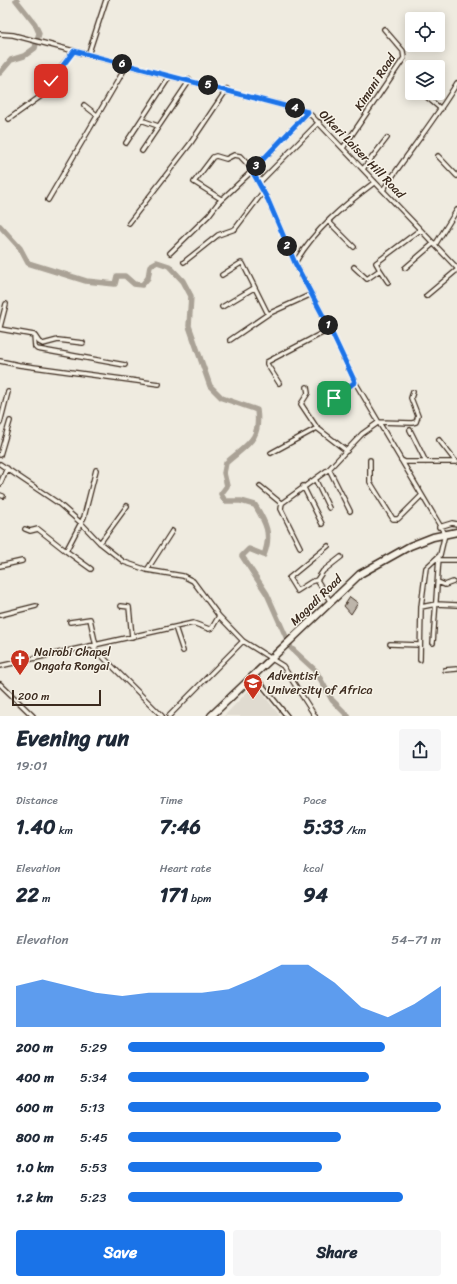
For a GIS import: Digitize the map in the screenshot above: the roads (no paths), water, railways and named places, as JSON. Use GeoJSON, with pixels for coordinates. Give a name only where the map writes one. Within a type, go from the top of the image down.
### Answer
{"type":"FeatureCollection","features":[{"type":"Feature","properties":{"kind":"highway","name":"Magadi Road"},"geometry":{"type":"LineString","coordinates":[[211,716],[253,674],[272,658],[360,574],[410,546],[445,534],[457,532]]}},
{"type":"Feature","properties":{"kind":"street"},"geometry":{"type":"LineString","coordinates":[[88,55],[106,0]]}},
{"type":"Feature","properties":{"kind":"street","name":"Kimani Road"},"geometry":{"type":"LineString","coordinates":[[344,148],[404,58],[404,51],[384,30]]}},
{"type":"Feature","properties":{"kind":"street","name":"Olkeri Laiser Hill Road"},"geometry":{"type":"LineString","coordinates":[[0,34],[13,35],[170,76],[228,89],[308,112],[344,148],[457,269]]}},
{"type":"Feature","properties":{"kind":"street"},"geometry":{"type":"LineString","coordinates":[[10,119],[51,89],[51,79],[74,51]]}},
{"type":"Feature","properties":{"kind":"street"},"geometry":{"type":"LineString","coordinates":[[48,200],[127,65]]}},
{"type":"Feature","properties":{"kind":"street"},"geometry":{"type":"LineString","coordinates":[[126,143],[170,76]]}},
{"type":"Feature","properties":{"kind":"street"},"geometry":{"type":"LineString","coordinates":[[142,151],[190,80]]}},
{"type":"Feature","properties":{"kind":"street"},"geometry":{"type":"LineString","coordinates":[[383,190],[410,149],[441,109],[457,83]]}},
{"type":"Feature","properties":{"kind":"street"},"geometry":{"type":"LineString","coordinates":[[129,223],[190,144],[228,89]]}},
{"type":"Feature","properties":{"kind":"street"},"geometry":{"type":"LineString","coordinates":[[430,100],[441,109]]}},
{"type":"Feature","properties":{"kind":"street"},"geometry":{"type":"LineString","coordinates":[[84,105],[98,116]]}},
{"type":"Feature","properties":{"kind":"street"},"geometry":{"type":"LineString","coordinates":[[170,253],[209,215],[221,200],[308,112]]}},
{"type":"Feature","properties":{"kind":"street"},"geometry":{"type":"LineString","coordinates":[[141,120],[158,126]]}},
{"type":"Feature","properties":{"kind":"street"},"geometry":{"type":"LineString","coordinates":[[259,183],[319,122]]}},
{"type":"Feature","properties":{"kind":"street"},"geometry":{"type":"LineString","coordinates":[[363,169],[387,138]]}},
{"type":"Feature","properties":{"kind":"street"},"geometry":{"type":"LineString","coordinates":[[221,200],[194,182],[213,157],[216,156],[226,159],[234,155],[240,156],[252,170],[259,183],[295,263],[330,329],[355,382],[439,527],[445,534],[438,560],[438,582],[433,643]]}},
{"type":"Feature","properties":{"kind":"street"},"geometry":{"type":"LineString","coordinates":[[438,156],[457,176]]}},
{"type":"Feature","properties":{"kind":"street"},"geometry":{"type":"LineString","coordinates":[[295,263],[314,235],[346,205],[375,182]]}},
{"type":"Feature","properties":{"kind":"street"},"geometry":{"type":"LineString","coordinates":[[184,262],[218,235],[235,229],[263,192]]}},
{"type":"Feature","properties":{"kind":"street"},"geometry":{"type":"LineString","coordinates":[[405,268],[434,244],[457,210]]}},
{"type":"Feature","properties":{"kind":"street"},"geometry":{"type":"LineString","coordinates":[[329,222],[354,247]]}},
{"type":"Feature","properties":{"kind":"street"},"geometry":{"type":"LineString","coordinates":[[388,282],[376,263],[420,230]]}},
{"type":"Feature","properties":{"kind":"street"},"geometry":{"type":"LineString","coordinates":[[222,275],[242,264],[268,314]]}},
{"type":"Feature","properties":{"kind":"street"},"geometry":{"type":"LineString","coordinates":[[354,267],[366,278],[380,270]]}},
{"type":"Feature","properties":{"kind":"street"},"geometry":{"type":"LineString","coordinates":[[426,296],[457,269]]}},
{"type":"Feature","properties":{"kind":"street"},"geometry":{"type":"LineString","coordinates":[[222,307],[254,288]]}},
{"type":"Feature","properties":{"kind":"street"},"geometry":{"type":"LineString","coordinates":[[230,340],[268,314],[312,294]]}},
{"type":"Feature","properties":{"kind":"street"},"geometry":{"type":"LineString","coordinates":[[6,304],[0,328],[34,336],[39,342],[44,344],[58,340],[83,343]]}},
{"type":"Feature","properties":{"kind":"street"},"geometry":{"type":"LineString","coordinates":[[279,383],[267,362],[330,329]]}},
{"type":"Feature","properties":{"kind":"street"},"geometry":{"type":"LineString","coordinates":[[34,336],[35,347],[37,349],[125,365]]}},
{"type":"Feature","properties":{"kind":"street"},"geometry":{"type":"LineString","coordinates":[[0,361],[19,365],[160,384]]}},
{"type":"Feature","properties":{"kind":"street"},"geometry":{"type":"LineString","coordinates":[[334,398],[355,382]]}},
{"type":"Feature","properties":{"kind":"street"},"geometry":{"type":"LineString","coordinates":[[307,387],[308,393],[300,403],[317,428],[347,452]]}},
{"type":"Feature","properties":{"kind":"street"},"geometry":{"type":"LineString","coordinates":[[0,423],[8,392]]}},
{"type":"Feature","properties":{"kind":"street"},"geometry":{"type":"LineString","coordinates":[[300,547],[281,509],[282,504],[303,486],[330,469],[362,434],[379,422],[412,423],[417,420],[418,416],[411,398],[413,392]]}},
{"type":"Feature","properties":{"kind":"street"},"geometry":{"type":"LineString","coordinates":[[0,455],[10,421]]}},
{"type":"Feature","properties":{"kind":"street"},"geometry":{"type":"LineString","coordinates":[[271,453],[317,428]]}},
{"type":"Feature","properties":{"kind":"street"},"geometry":{"type":"LineString","coordinates":[[410,430],[426,462]]}},
{"type":"Feature","properties":{"kind":"street"},"geometry":{"type":"LineString","coordinates":[[439,440],[457,462]]}},
{"type":"Feature","properties":{"kind":"street"},"geometry":{"type":"LineString","coordinates":[[370,460],[370,482],[393,519],[398,519],[421,496]]}},
{"type":"Feature","properties":{"kind":"street"},"geometry":{"type":"LineString","coordinates":[[400,460],[404,462],[457,462]]}},
{"type":"Feature","properties":{"kind":"street"},"geometry":{"type":"LineString","coordinates":[[0,464],[58,503],[100,543],[124,562],[147,570],[188,577],[219,616],[243,641],[283,666],[315,716]]}},
{"type":"Feature","properties":{"kind":"street"},"geometry":{"type":"LineString","coordinates":[[0,484],[7,468]]}},
{"type":"Feature","properties":{"kind":"street"},"geometry":{"type":"LineString","coordinates":[[330,469],[350,511]]}},
{"type":"Feature","properties":{"kind":"street"},"geometry":{"type":"LineString","coordinates":[[66,551],[88,506],[96,470]]}},
{"type":"Feature","properties":{"kind":"street"},"geometry":{"type":"LineString","coordinates":[[314,479],[330,508]]}},
{"type":"Feature","properties":{"kind":"street"},"geometry":{"type":"LineString","coordinates":[[260,486],[282,504]]}},
{"type":"Feature","properties":{"kind":"street"},"geometry":{"type":"LineString","coordinates":[[303,486],[322,524]]}},
{"type":"Feature","properties":{"kind":"street"},"geometry":{"type":"LineString","coordinates":[[100,543],[127,506]]}},
{"type":"Feature","properties":{"kind":"street"},"geometry":{"type":"LineString","coordinates":[[439,527],[452,523],[457,524]]}},
{"type":"Feature","properties":{"kind":"street"},"geometry":{"type":"LineString","coordinates":[[25,529],[30,531],[38,529],[90,569]]}},
{"type":"Feature","properties":{"kind":"street"},"geometry":{"type":"LineString","coordinates":[[147,570],[172,531]]}},
{"type":"Feature","properties":{"kind":"street"},"geometry":{"type":"LineString","coordinates":[[328,546],[289,578],[297,590],[317,580],[323,571],[341,556]]}},
{"type":"Feature","properties":{"kind":"street"},"geometry":{"type":"LineString","coordinates":[[420,660],[421,607],[426,568],[440,555]]}},
{"type":"Feature","properties":{"kind":"street"},"geometry":{"type":"LineString","coordinates":[[438,560],[457,560]]}},
{"type":"Feature","properties":{"kind":"street"},"geometry":{"type":"LineString","coordinates":[[0,566],[22,561]]}},
{"type":"Feature","properties":{"kind":"street"},"geometry":{"type":"LineString","coordinates":[[317,580],[330,601]]}},
{"type":"Feature","properties":{"kind":"street"},"geometry":{"type":"LineString","coordinates":[[438,582],[445,585],[453,582]]}},
{"type":"Feature","properties":{"kind":"street"},"geometry":{"type":"LineString","coordinates":[[421,607],[436,604],[457,605]]}},
{"type":"Feature","properties":{"kind":"street"},"geometry":{"type":"LineString","coordinates":[[0,615],[36,606]]}},
{"type":"Feature","properties":{"kind":"street"},"geometry":{"type":"LineString","coordinates":[[122,606],[129,607],[132,637]]}},
{"type":"Feature","properties":{"kind":"street"},"geometry":{"type":"LineString","coordinates":[[0,666],[193,623],[209,629],[212,628],[219,616]]}},
{"type":"Feature","properties":{"kind":"street"},"geometry":{"type":"LineString","coordinates":[[70,622],[90,619],[94,646],[162,716]]}},
{"type":"Feature","properties":{"kind":"street"},"geometry":{"type":"LineString","coordinates":[[175,627],[183,651]]}},
{"type":"Feature","properties":{"kind":"street"},"geometry":{"type":"LineString","coordinates":[[169,716],[243,641]]}},
{"type":"Feature","properties":{"kind":"street"},"geometry":{"type":"LineString","coordinates":[[390,644],[420,645]]}},
{"type":"Feature","properties":{"kind":"street"},"geometry":{"type":"LineString","coordinates":[[445,670],[457,669]]}},
{"type":"Feature","properties":{"kind":"street"},"geometry":{"type":"LineString","coordinates":[[253,674],[287,716]]}},
{"type":"Feature","properties":{"kind":"street"},"geometry":{"type":"LineString","coordinates":[[0,684],[33,716]]}},
{"type":"Feature","properties":{"kind":"waterway"},"geometry":{"type":"LineString","coordinates":[[0,73],[11,60],[24,56],[35,48],[39,33],[35,24],[16,0]]}},
{"type":"Feature","properties":{"kind":"waterway"},"geometry":{"type":"LineString","coordinates":[[0,226],[20,248],[28,263],[86,281],[115,284],[117,276],[125,276],[134,284],[142,285],[148,278],[150,266],[157,262],[169,266],[183,281],[191,296],[189,326],[210,386],[222,398],[257,410],[257,429],[251,441],[226,463],[224,473],[227,486],[221,494],[225,501],[241,501],[255,505],[265,523],[268,541],[264,555],[249,549],[242,556],[267,594],[291,648],[316,671],[332,700],[348,716]]}},
{"type":"Feature","properties":{"kind":"place","name":"Nairobi Chapel Ongata Rongai"},"geometry":{"type":"Point","coordinates":[20,676]}},
{"type":"Feature","properties":{"kind":"place","name":"Adventist University of Africa"},"geometry":{"type":"Point","coordinates":[253,700]}}]}
